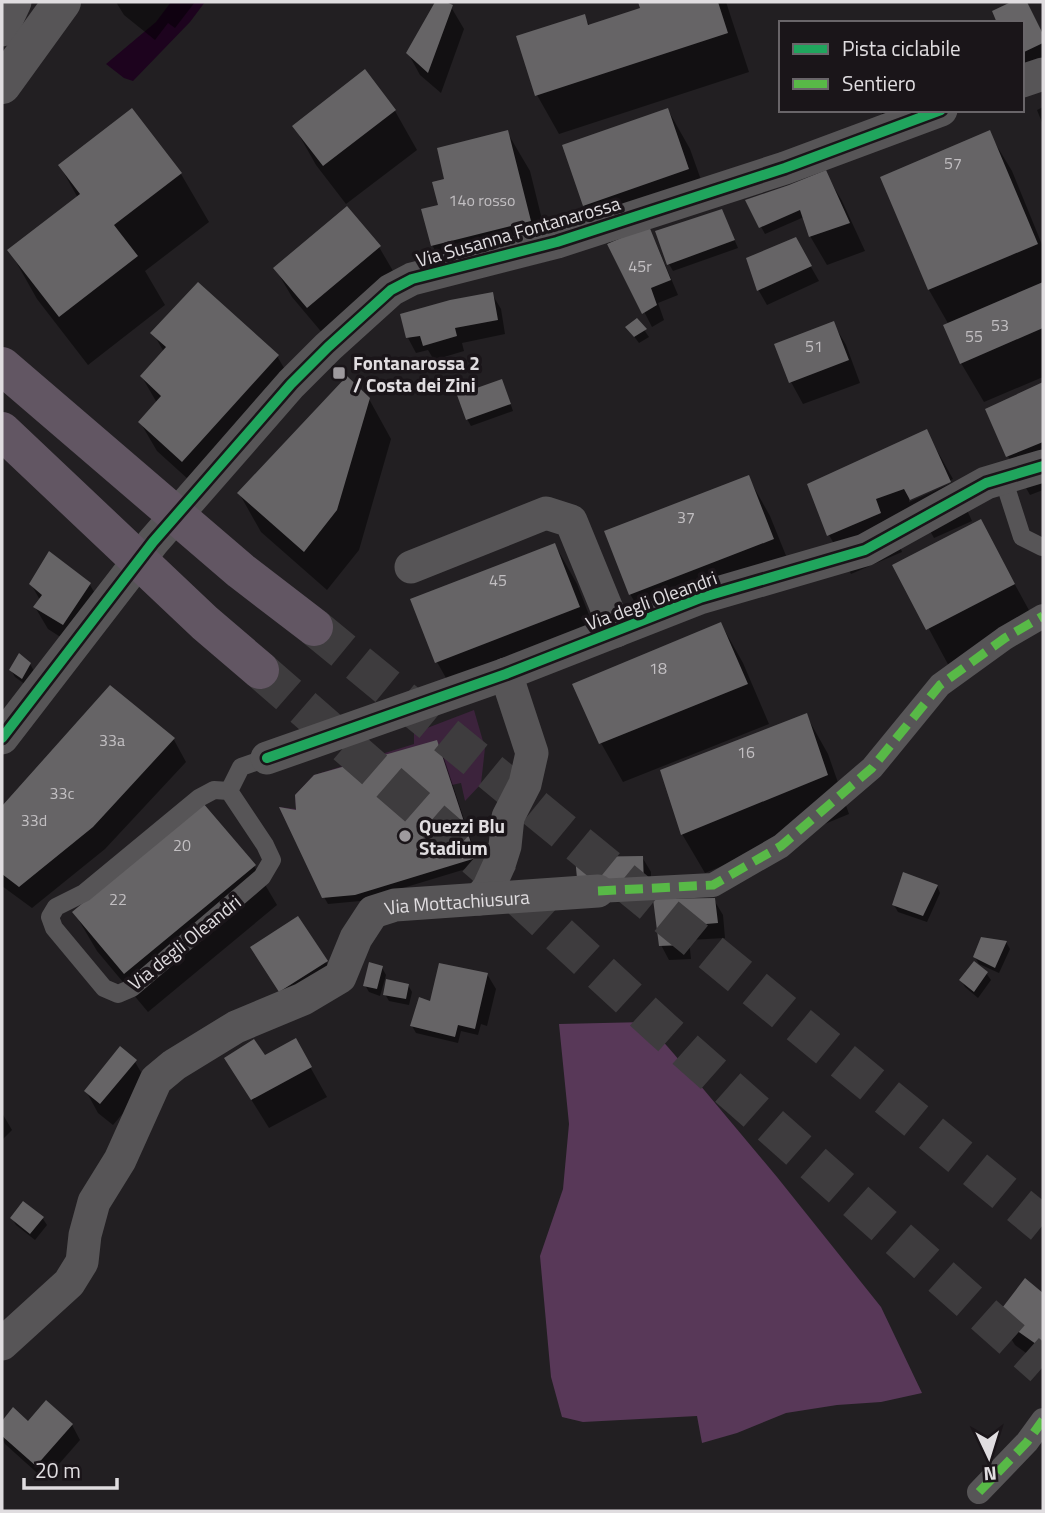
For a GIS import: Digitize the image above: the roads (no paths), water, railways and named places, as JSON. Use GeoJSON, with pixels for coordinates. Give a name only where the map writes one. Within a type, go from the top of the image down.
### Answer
{"type":"FeatureCollection","features":[{"type":"Feature","properties":{"kind":"highway"},"geometry":{"type":"LineString","coordinates":[[2,366],[241,571],[314,627]]}},
{"type":"Feature","properties":{"kind":"highway"},"geometry":{"type":"LineString","coordinates":[[2,431],[205,623],[260,670]]}},
{"type":"Feature","properties":{"kind":"street"},"geometry":{"type":"LineString","coordinates":[[2,30],[15,2]]}},
{"type":"Feature","properties":{"kind":"street"},"geometry":{"type":"LineString","coordinates":[[2,85],[62,2]]}},
{"type":"Feature","properties":{"kind":"street"},"geometry":{"type":"LineString","coordinates":[[1024,81],[1043,74]]}},
{"type":"Feature","properties":{"kind":"street","name":"Via Susanna Fontanarossa"},"geometry":{"type":"LineString","coordinates":[[2,738],[153,541],[291,384],[391,290],[412,279],[557,242],[785,168],[936,112]]}},
{"type":"Feature","properties":{"kind":"street","name":"Via degli Oleandri"},"geometry":{"type":"LineString","coordinates":[[267,758],[506,674],[700,598],[865,550],[986,483],[1043,466]]}},
{"type":"Feature","properties":{"kind":"street","name":"Via degli Oleandri"},"geometry":{"type":"LineString","coordinates":[[411,567],[545,513],[571,521],[616,631]]}},
{"type":"Feature","properties":{"kind":"street","name":"Via Mottachiusura"},"geometry":{"type":"LineString","coordinates":[[2,1344],[69,1283],[82,1262],[85,1235],[94,1202],[120,1160],[156,1080],[174,1065],[236,1027],[303,999],[340,977],[356,938],[373,912],[395,905],[713,885],[781,846],[872,768],[940,685],[1005,638],[1043,616]]}},
{"type":"Feature","properties":{"kind":"street"},"geometry":{"type":"LineString","coordinates":[[479,899],[488,889],[499,865],[505,846],[508,817],[525,784],[532,752],[506,674]]}},
{"type":"Feature","properties":{"kind":"street"},"geometry":{"type":"LineString","coordinates":[[979,1492],[1027,1442],[1043,1420]]}},
{"type":"Feature","properties":{"kind":"lane"},"geometry":{"type":"LineString","coordinates":[[1003,478],[1022,537],[1042,547]]}},
{"type":"Feature","properties":{"kind":"lane","name":"Via degli Oleandri"},"geometry":{"type":"LineString","coordinates":[[229,791],[241,767],[267,758]]}},
{"type":"Feature","properties":{"kind":"lane","name":"Via degli Oleandri"},"geometry":{"type":"LineString","coordinates":[[214,790],[229,791],[272,860],[262,877],[132,988],[118,994],[104,988],[54,928],[51,917],[56,907],[84,893],[199,798],[214,790]]}},
{"type":"Feature","properties":{"kind":"tunnel"},"geometry":{"type":"LineString","coordinates":[[314,627],[1043,1225]]}},
{"type":"Feature","properties":{"kind":"tunnel"},"geometry":{"type":"LineString","coordinates":[[260,670],[485,866],[663,1030],[1043,1367]]}},
{"type":"Feature","properties":{"kind":"place","name":"Fontanarossa 2 / Costa dei Zini"},"geometry":{"type":"Point","coordinates":[339,373]}},
{"type":"Feature","properties":{"kind":"place","name":"Quezzi Blu Stadium"},"geometry":{"type":"Point","coordinates":[405,836]}}]}
